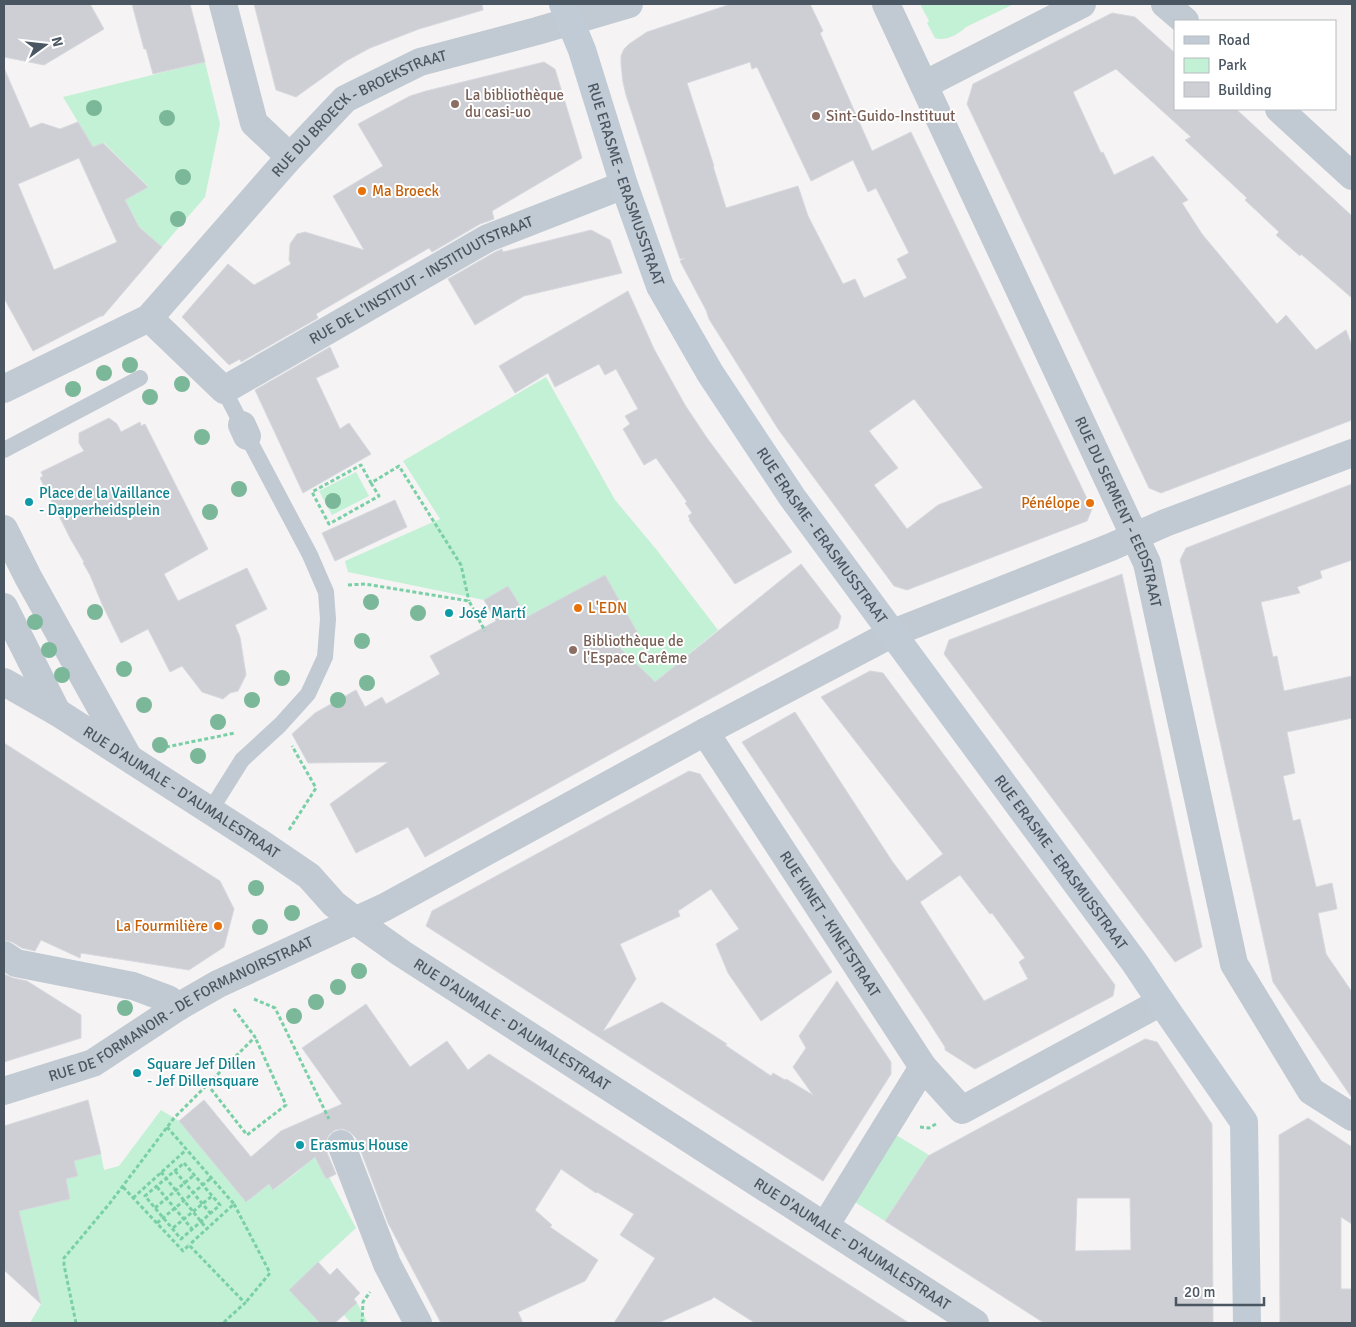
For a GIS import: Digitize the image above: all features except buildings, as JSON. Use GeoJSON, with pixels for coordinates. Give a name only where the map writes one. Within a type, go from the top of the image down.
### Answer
{"type":"FeatureCollection","features":[{"type":"Feature","properties":{"kind":"street"},"geometry":{"type":"LineString","coordinates":[[223,4],[254,123],[290,157]]}},
{"type":"Feature","properties":{"kind":"street","name":"RUE DU BROECK - BROEKSTRAAT"},"geometry":{"type":"LineString","coordinates":[[149,318],[290,157],[345,99],[420,62],[567,12],[629,4]]}},
{"type":"Feature","properties":{"kind":"street","name":"RUE DU SERMENT - EEDSTRAAT"},"geometry":{"type":"LineString","coordinates":[[886,4],[1147,563],[1234,964],[1311,1091],[1352,1116]]}},
{"type":"Feature","properties":{"kind":"street"},"geometry":{"type":"LineString","coordinates":[[924,85],[1082,4]]}},
{"type":"Feature","properties":{"kind":"street"},"geometry":{"type":"LineString","coordinates":[[1165,4],[1184,20]]}},
{"type":"Feature","properties":{"kind":"street","name":"RUE ERASME - ERASMUSSTRAAT"},"geometry":{"type":"LineString","coordinates":[[567,12],[582,50],[624,185],[660,286],[710,373],[792,497],[1135,963],[1244,1122],[1247,1323]]}},
{"type":"Feature","properties":{"kind":"street"},"geometry":{"type":"LineString","coordinates":[[1280,110],[1352,176]]}},
{"type":"Feature","properties":{"kind":"street","name":"RUE DE L'INSTITUT - INSTITUUTSTRAAT"},"geometry":{"type":"LineString","coordinates":[[224,390],[488,238],[624,185]]}},
{"type":"Feature","properties":{"kind":"street"},"geometry":{"type":"LineString","coordinates":[[4,388],[149,318],[224,390]]}},
{"type":"Feature","properties":{"kind":"street","name":"RUE DE FORMANOIR - DE FORMANOIRSTRAAT"},"geometry":{"type":"LineString","coordinates":[[4,1091],[92,1063],[178,1007],[218,984],[394,903],[705,732],[893,634],[1111,547],[1165,523],[1352,454]]}},
{"type":"Feature","properties":{"kind":"street"},"geometry":{"type":"LineString","coordinates":[[4,529],[28,577],[129,759]]}},
{"type":"Feature","properties":{"kind":"street"},"geometry":{"type":"LineString","coordinates":[[4,607],[57,712]]}},
{"type":"Feature","properties":{"kind":"street"},"geometry":{"type":"LineString","coordinates":[[8,684],[57,712]]}},
{"type":"Feature","properties":{"kind":"street","name":"RUE D'AUMALE - D'AUMALESTRAAT"},"geometry":{"type":"LineString","coordinates":[[57,712],[309,876],[334,904],[401,953],[975,1323]]}},
{"type":"Feature","properties":{"kind":"street","name":"RUE KINET - KINETSTRAAT"},"geometry":{"type":"LineString","coordinates":[[705,732],[923,1067],[962,1110]]}},
{"type":"Feature","properties":{"kind":"street"},"geometry":{"type":"LineString","coordinates":[[4,955],[16,963],[133,986],[168,999],[178,1007]]}},
{"type":"Feature","properties":{"kind":"street"},"geometry":{"type":"LineString","coordinates":[[962,1110],[1161,1002]]}},
{"type":"Feature","properties":{"kind":"street"},"geometry":{"type":"LineString","coordinates":[[825,1226],[923,1067]]}},
{"type":"Feature","properties":{"kind":"street"},"geometry":{"type":"LineString","coordinates":[[341,1144],[387,1264],[418,1323]]}},
{"type":"Feature","properties":{"kind":"lane"},"geometry":{"type":"LineString","coordinates":[[4,450],[140,378]]}},
{"type":"Feature","properties":{"kind":"lane"},"geometry":{"type":"LineString","coordinates":[[210,811],[242,760],[280,725],[308,694],[325,658],[328,619],[326,592],[310,555],[224,390]]}},
{"type":"Feature","properties":{"kind":"path"},"geometry":{"type":"LineString","coordinates":[[362,465],[371,483],[379,496],[329,524],[312,492],[362,465]]}},
{"type":"Feature","properties":{"kind":"path"},"geometry":{"type":"LineString","coordinates":[[371,483],[399,466],[461,565],[470,601],[485,631]]}},
{"type":"Feature","properties":{"kind":"path"},"geometry":{"type":"LineString","coordinates":[[326,592],[344,585],[365,584],[470,601]]}},
{"type":"Feature","properties":{"kind":"path"},"geometry":{"type":"LineString","coordinates":[[129,759],[159,749],[280,725],[316,788],[287,832]]}},
{"type":"Feature","properties":{"kind":"path"},"geometry":{"type":"LineString","coordinates":[[207,1084],[247,1134],[286,1105],[255,1038],[218,984]]}},
{"type":"Feature","properties":{"kind":"path"},"geometry":{"type":"LineString","coordinates":[[218,984],[275,1008],[341,1144]]}},
{"type":"Feature","properties":{"kind":"path"},"geometry":{"type":"LineString","coordinates":[[76,1323],[64,1258],[123,1187],[181,1109],[255,1038]]}},
{"type":"Feature","properties":{"kind":"path"},"geometry":{"type":"LineString","coordinates":[[887,1124],[929,1128],[962,1110]]}},
{"type":"Feature","properties":{"kind":"path"},"geometry":{"type":"LineString","coordinates":[[167,1127],[234,1204],[270,1273],[245,1303],[223,1323]]}},
{"type":"Feature","properties":{"kind":"path"},"geometry":{"type":"LineString","coordinates":[[133,1198],[186,1150]]}},
{"type":"Feature","properties":{"kind":"path"},"geometry":{"type":"LineString","coordinates":[[184,1163],[220,1205],[182,1239],[146,1196],[176,1171],[184,1163]]}},
{"type":"Feature","properties":{"kind":"path"},"geometry":{"type":"LineString","coordinates":[[176,1171],[211,1214]]}},
{"type":"Feature","properties":{"kind":"path"},"geometry":{"type":"LineString","coordinates":[[161,1172],[207,1229]]}},
{"type":"Feature","properties":{"kind":"path"},"geometry":{"type":"LineString","coordinates":[[155,1208],[194,1174]]}},
{"type":"Feature","properties":{"kind":"path"},"geometry":{"type":"LineString","coordinates":[[157,1223],[211,1178]]}},
{"type":"Feature","properties":{"kind":"path"},"geometry":{"type":"LineString","coordinates":[[123,1187],[183,1251],[234,1204]]}},
{"type":"Feature","properties":{"kind":"path"},"geometry":{"type":"LineString","coordinates":[[157,1187],[192,1229]]}},
{"type":"Feature","properties":{"kind":"path"},"geometry":{"type":"LineString","coordinates":[[173,1228],[212,1196]]}},
{"type":"Feature","properties":{"kind":"path"},"geometry":{"type":"LineString","coordinates":[[189,1245],[245,1303]]}},
{"type":"Feature","properties":{"kind":"green space"},"geometry":{"type":"Polygon","coordinates":[[[920,4],[1014,4],[966,27],[952,37],[939,39],[935,38],[920,4]]]}},
{"type":"Feature","properties":{"kind":"green space"},"geometry":{"type":"Polygon","coordinates":[[[205,62],[220,124],[205,197],[162,247],[136,224],[137,222],[125,200],[148,186],[104,143],[93,147],[63,97],[205,62]]]}},
{"type":"Feature","properties":{"kind":"green space"},"geometry":{"type":"Polygon","coordinates":[[[546,377],[615,500],[656,549],[718,630],[655,682],[652,679],[626,692],[497,622],[484,600],[348,572],[345,561],[440,519],[403,461],[546,377]]]}},
{"type":"Feature","properties":{"kind":"green space"},"geometry":{"type":"Polygon","coordinates":[[[356,472],[369,496],[332,515],[319,491],[356,472]]]}},
{"type":"Feature","properties":{"kind":"green space"},"geometry":{"type":"Polygon","coordinates":[[[161,1110],[179,1121],[246,1202],[269,1184],[274,1190],[301,1169],[298,1160],[313,1153],[326,1179],[329,1177],[356,1228],[289,1290],[320,1323],[30,1323],[41,1304],[15,1196],[45,1205],[70,1199],[66,1179],[77,1176],[73,1161],[98,1155],[100,1150],[104,1170],[119,1166],[161,1110]]]}},
{"type":"Feature","properties":{"kind":"green space"},"geometry":{"type":"Polygon","coordinates":[[[896,1135],[929,1155],[885,1221],[853,1201],[896,1135]]]}},
{"type":"Feature","properties":{"kind":"green space"},"geometry":{"type":"Polygon","coordinates":[[[357,1303],[368,1323],[351,1323],[344,1315],[357,1303]]]}},
{"type":"Feature","properties":{"kind":"place","name":"La bibliothèque du casi-uo"},"geometry":{"type":"Point","coordinates":[455,104]}},
{"type":"Feature","properties":{"kind":"place","name":"Sint-Guido-Instituut"},"geometry":{"type":"Point","coordinates":[816,116]}},
{"type":"Feature","properties":{"kind":"place","name":"Ma Broeck"},"geometry":{"type":"Point","coordinates":[362,191]}},
{"type":"Feature","properties":{"kind":"place","name":"Place de la Vaillance - Dapperheidsplein"},"geometry":{"type":"Point","coordinates":[29,502]}},
{"type":"Feature","properties":{"kind":"place","name":"Pénélope"},"geometry":{"type":"Point","coordinates":[1090,503]}},
{"type":"Feature","properties":{"kind":"place","name":"L'EDN"},"geometry":{"type":"Point","coordinates":[578,608]}},
{"type":"Feature","properties":{"kind":"place","name":"José Martí"},"geometry":{"type":"Point","coordinates":[449,613]}},
{"type":"Feature","properties":{"kind":"place","name":"Bibliothèque de l'Espace Carême"},"geometry":{"type":"Point","coordinates":[573,650]}},
{"type":"Feature","properties":{"kind":"place","name":"La Fourmilière"},"geometry":{"type":"Point","coordinates":[218,926]}},
{"type":"Feature","properties":{"kind":"place","name":"Square Jef Dillen - Jef Dillensquare"},"geometry":{"type":"Point","coordinates":[137,1073]}},
{"type":"Feature","properties":{"kind":"place","name":"Erasmus House"},"geometry":{"type":"Point","coordinates":[300,1145]}}]}
